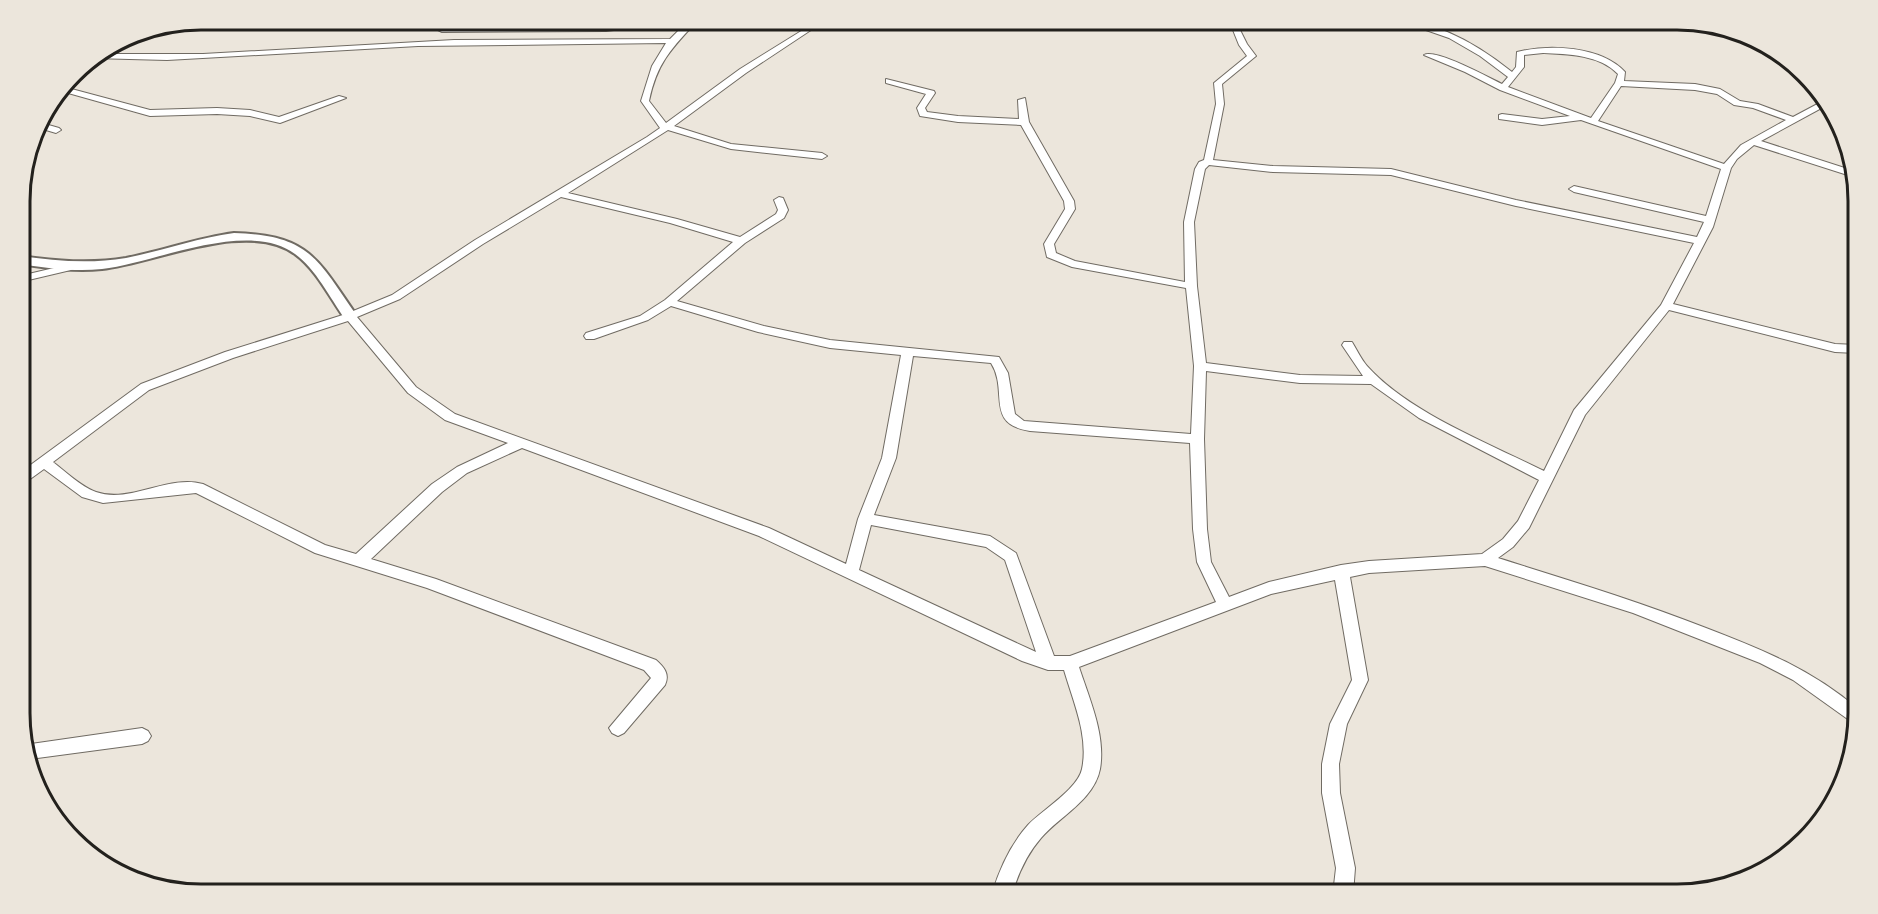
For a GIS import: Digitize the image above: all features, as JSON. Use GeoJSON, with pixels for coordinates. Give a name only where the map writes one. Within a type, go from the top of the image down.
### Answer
{"type":"FeatureCollection","features":[{"type":"Feature","properties":{"kind":"street"},"geometry":{"type":"LineString","coordinates":[[682,30],[669,41],[651,75],[645,101],[664,127],[685,130],[704,139],[736,147],[822,156]]}},
{"type":"Feature","properties":{"kind":"street"},"geometry":{"type":"LineString","coordinates":[[30,472],[145,387],[230,355],[350,316],[396,297],[478,242],[650,139],[743,71],[810,30]]}},
{"type":"Feature","properties":{"kind":"street"},"geometry":{"type":"LineString","coordinates":[[1208,162],[1220,104],[1218,84],[1252,56],[1243,45],[1236,30]]}},
{"type":"Feature","properties":{"kind":"street"},"geometry":{"type":"LineString","coordinates":[[1434,30],[1470,45],[1512,76]]}},
{"type":"Feature","properties":{"kind":"street"},"geometry":{"type":"LineString","coordinates":[[110,56],[165,58],[251,55],[383,45],[669,41]]}},
{"type":"Feature","properties":{"kind":"street"},"geometry":{"type":"LineString","coordinates":[[1503,88],[1520,67],[1520,54],[1540,49],[1570,52],[1612,65],[1622,74],[1619,83],[1593,122]]}},
{"type":"Feature","properties":{"kind":"street"},"geometry":{"type":"LineString","coordinates":[[1428,56],[1468,70],[1503,88],[1582,118],[1726,168]]}},
{"type":"Feature","properties":{"kind":"street"},"geometry":{"type":"LineString","coordinates":[[889,81],[931,93],[921,108],[923,114],[958,119],[1024,122]]}},
{"type":"Feature","properties":{"kind":"street"},"geometry":{"type":"LineString","coordinates":[[1619,83],[1695,87],[1720,92],[1737,103],[1755,106],[1794,120]]}},
{"type":"Feature","properties":{"kind":"street"},"geometry":{"type":"LineString","coordinates":[[70,91],[150,113],[216,111],[250,113],[280,120],[342,98]]}},
{"type":"Feature","properties":{"kind":"street"},"geometry":{"type":"LineString","coordinates":[[1022,100],[1024,122],[1070,201],[1070,209],[1049,244],[1051,255],[1072,264],[1191,286]]}},
{"type":"Feature","properties":{"kind":"street"},"geometry":{"type":"LineString","coordinates":[[1485,560],[1508,543],[1524,524],[1579,413],[1666,306],[1701,241],[1726,168],[1733,157],[1754,142],[1819,106]]}},
{"type":"Feature","properties":{"kind":"street"},"geometry":{"type":"LineString","coordinates":[[1502,117],[1542,122],[1582,118]]}},
{"type":"Feature","properties":{"kind":"street"},"geometry":{"type":"LineString","coordinates":[[47,127],[56,130]]}},
{"type":"Feature","properties":{"kind":"street"},"geometry":{"type":"LineString","coordinates":[[1754,142],[1845,172]]}},
{"type":"Feature","properties":{"kind":"street"},"geometry":{"type":"LineString","coordinates":[[1225,604],[1204,562],[1197,439],[1200,366],[1191,286],[1189,222],[1202,164],[1208,162],[1274,169],[1390,172],[1506,201],[1701,241]]}},
{"type":"Feature","properties":{"kind":"street"},"geometry":{"type":"LineString","coordinates":[[1574,189],[1710,220]]}},
{"type":"Feature","properties":{"kind":"street"},"geometry":{"type":"LineString","coordinates":[[561,194],[674,221],[741,241]]}},
{"type":"Feature","properties":{"kind":"street"},"geometry":{"type":"LineString","coordinates":[[590,336],[644,318],[669,302],[741,241],[780,216],[783,210],[780,200]]}},
{"type":"Feature","properties":{"kind":"street"},"geometry":{"type":"LineString","coordinates":[[30,277],[71,267],[134,261],[225,237],[246,235],[264,238],[302,253],[350,316],[412,390],[450,417],[764,532],[1028,656],[1048,663],[1070,663],[1269,588],[1341,571],[1369,567],[1485,560],[1638,608],[1766,658],[1800,675],[1848,710]]}},
{"type":"Feature","properties":{"kind":"street"},"geometry":{"type":"LineString","coordinates":[[30,261],[71,267]]}},
{"type":"Feature","properties":{"kind":"street"},"geometry":{"type":"LineString","coordinates":[[669,302],[762,329],[830,344],[995,360],[1000,367],[1009,416],[1017,424],[1030,427],[1197,439]]}},
{"type":"Feature","properties":{"kind":"street"},"geometry":{"type":"LineString","coordinates":[[1666,306],[1835,348],[1848,348]]}},
{"type":"Feature","properties":{"kind":"street"},"geometry":{"type":"LineString","coordinates":[[1348,345],[1362,367],[1374,380],[1423,414],[1547,478]]}},
{"type":"Feature","properties":{"kind":"street"},"geometry":{"type":"LineString","coordinates":[[851,572],[865,519],[889,458],[907,353]]}},
{"type":"Feature","properties":{"kind":"street"},"geometry":{"type":"LineString","coordinates":[[1200,366],[1300,379],[1374,380]]}},
{"type":"Feature","properties":{"kind":"street"},"geometry":{"type":"LineString","coordinates":[[359,561],[437,488],[462,471],[521,443]]}},
{"type":"Feature","properties":{"kind":"street"},"geometry":{"type":"LineString","coordinates":[[43,462],[93,496],[130,496],[185,487],[198,488],[212,493],[303,543],[431,583],[650,665],[658,672],[659,680],[618,728]]}},
{"type":"Feature","properties":{"kind":"street"},"geometry":{"type":"LineString","coordinates":[[865,519],[990,542],[1004,550],[1011,557],[1048,663]]}},
{"type":"Feature","properties":{"kind":"street"},"geometry":{"type":"LineString","coordinates":[[1341,571],[1359,680],[1358,692],[1341,718],[1331,753],[1330,783],[1346,884]]}},
{"type":"Feature","properties":{"kind":"street"},"geometry":{"type":"LineString","coordinates":[[1005,884],[1010,865],[1036,831],[1074,795],[1091,772],[1091,740],[1070,663]]}},
{"type":"Feature","properties":{"kind":"street"},"geometry":{"type":"LineString","coordinates":[[34,751],[142,736]]}}]}
